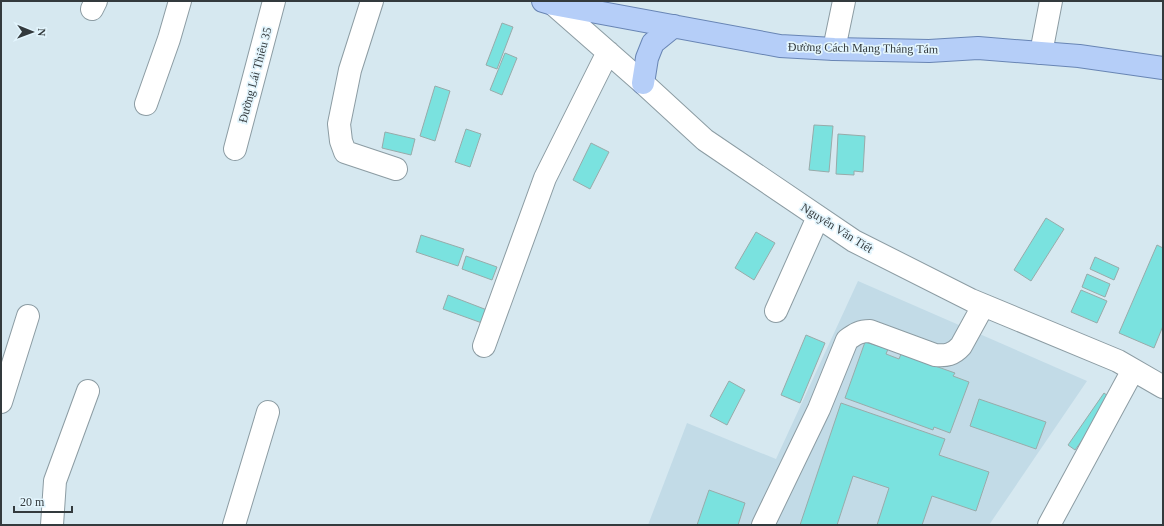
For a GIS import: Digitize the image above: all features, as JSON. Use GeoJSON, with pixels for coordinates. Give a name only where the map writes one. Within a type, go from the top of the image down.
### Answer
{"type":"FeatureCollection","features":[{"type":"Feature","properties":{"kind":"main road","name":"Đường Cách Mạng Tháng Tám"},"geometry":{"type":"LineString","coordinates":[[548,3],[780,46],[929,51],[978,48],[1079,56],[1163,68]]}},
{"type":"Feature","properties":{"kind":"main road"},"geometry":{"type":"LineString","coordinates":[[643,83],[647,58],[653,43],[674,26]]}},
{"type":"Feature","properties":{"kind":"street"},"geometry":{"type":"LineString","coordinates":[[146,104],[169,39],[180,1]]}},
{"type":"Feature","properties":{"kind":"street","name":"Đường Lái Thiêu 35"},"geometry":{"type":"LineString","coordinates":[[235,149],[274,1]]}},
{"type":"Feature","properties":{"kind":"street"},"geometry":{"type":"LineString","coordinates":[[372,1],[350,70],[339,124],[341,141],[345,152],[396,169]]}},
{"type":"Feature","properties":{"kind":"street"},"geometry":{"type":"LineString","coordinates":[[834,49],[844,1]]}},
{"type":"Feature","properties":{"kind":"street"},"geometry":{"type":"LineString","coordinates":[[1041,53],[1051,1]]}},
{"type":"Feature","properties":{"kind":"street","name":"Nguyễn Văn Tiết"},"geometry":{"type":"LineString","coordinates":[[548,3],[608,52],[705,140],[854,241],[983,306],[1118,361],[1163,387]]}},
{"type":"Feature","properties":{"kind":"street"},"geometry":{"type":"LineString","coordinates":[[484,346],[545,178],[608,52]]}},
{"type":"Feature","properties":{"kind":"street"},"geometry":{"type":"LineString","coordinates":[[776,311],[818,217]]}},
{"type":"Feature","properties":{"kind":"street"},"geometry":{"type":"LineString","coordinates":[[763,525],[819,409],[847,340],[854,334],[861,331],[870,331],[934,355],[950,355],[956,352],[961,346],[983,306]]}},
{"type":"Feature","properties":{"kind":"street"},"geometry":{"type":"LineString","coordinates":[[1,402],[28,316]]}},
{"type":"Feature","properties":{"kind":"street"},"geometry":{"type":"LineString","coordinates":[[1049,525],[1133,370]]}},
{"type":"Feature","properties":{"kind":"street"},"geometry":{"type":"LineString","coordinates":[[52,525],[55,481],[88,391]]}},
{"type":"Feature","properties":{"kind":"street"},"geometry":{"type":"LineString","coordinates":[[234,525],[268,412]]}},
{"type":"Feature","properties":{"kind":"shaded area"},"geometry":{"type":"Polygon","coordinates":[[[858,281],[1087,381],[989,525],[648,525],[687,423],[776,459],[858,281]]]}},
{"type":"Feature","properties":{"kind":"building"},"geometry":{"type":"Polygon","coordinates":[[[502,23],[513,27],[497,69],[486,65],[502,23]]]}},
{"type":"Feature","properties":{"kind":"building"},"geometry":{"type":"Polygon","coordinates":[[[505,53],[517,58],[502,95],[490,90],[505,53]]]}},
{"type":"Feature","properties":{"kind":"building"},"geometry":{"type":"Polygon","coordinates":[[[435,86],[450,91],[435,141],[420,136],[435,86]]]}},
{"type":"Feature","properties":{"kind":"building"},"geometry":{"type":"Polygon","coordinates":[[[814,125],[833,126],[829,172],[809,170],[814,125]]]}},
{"type":"Feature","properties":{"kind":"building"},"geometry":{"type":"Polygon","coordinates":[[[466,129],[481,134],[470,167],[455,162],[466,129]]]}},
{"type":"Feature","properties":{"kind":"building"},"geometry":{"type":"Polygon","coordinates":[[[385,132],[415,139],[411,155],[382,148],[385,132]]]}},
{"type":"Feature","properties":{"kind":"building"},"geometry":{"type":"Polygon","coordinates":[[[838,134],[865,136],[863,172],[854,171],[854,175],[836,174],[838,134]]]}},
{"type":"Feature","properties":{"kind":"building"},"geometry":{"type":"Polygon","coordinates":[[[591,143],[609,152],[590,189],[573,180],[591,143]]]}},
{"type":"Feature","properties":{"kind":"building"},"geometry":{"type":"Polygon","coordinates":[[[1046,218],[1064,229],[1031,281],[1014,270],[1046,218]]]}},
{"type":"Feature","properties":{"kind":"building"},"geometry":{"type":"Polygon","coordinates":[[[756,232],[775,243],[754,280],[735,268],[756,232]]]}},
{"type":"Feature","properties":{"kind":"building"},"geometry":{"type":"Polygon","coordinates":[[[421,235],[464,249],[458,266],[416,252],[421,235]]]}},
{"type":"Feature","properties":{"kind":"building"},"geometry":{"type":"Polygon","coordinates":[[[1157,245],[1163,248],[1163,326],[1154,348],[1119,333],[1157,245]]]}},
{"type":"Feature","properties":{"kind":"building"},"geometry":{"type":"Polygon","coordinates":[[[466,256],[497,267],[492,280],[462,269],[466,256]]]}},
{"type":"Feature","properties":{"kind":"building"},"geometry":{"type":"Polygon","coordinates":[[[1095,257],[1119,268],[1114,280],[1090,269],[1095,257]]]}},
{"type":"Feature","properties":{"kind":"building"},"geometry":{"type":"Polygon","coordinates":[[[1087,274],[1110,284],[1105,297],[1082,287],[1087,274]]]}},
{"type":"Feature","properties":{"kind":"building"},"geometry":{"type":"Polygon","coordinates":[[[1081,290],[1107,301],[1097,323],[1071,312],[1081,290]]]}},
{"type":"Feature","properties":{"kind":"building"},"geometry":{"type":"Polygon","coordinates":[[[448,295],[487,310],[482,323],[443,309],[448,295]]]}},
{"type":"Feature","properties":{"kind":"building"},"geometry":{"type":"Polygon","coordinates":[[[806,335],[825,343],[800,403],[781,395],[806,335]]]}},
{"type":"Feature","properties":{"kind":"building"},"geometry":{"type":"Polygon","coordinates":[[[865,342],[888,349],[886,354],[899,359],[901,354],[955,373],[953,376],[969,382],[950,433],[934,427],[933,430],[845,398],[865,342]]]}},
{"type":"Feature","properties":{"kind":"building"},"geometry":{"type":"Polygon","coordinates":[[[729,381],[745,390],[727,425],[710,416],[729,381]]]}},
{"type":"Feature","properties":{"kind":"building"},"geometry":{"type":"Polygon","coordinates":[[[1104,393],[1112,399],[1075,450],[1068,445],[1104,393]]]}},
{"type":"Feature","properties":{"kind":"building"},"geometry":{"type":"Polygon","coordinates":[[[979,399],[1046,422],[1036,449],[970,426],[979,399]]]}},
{"type":"Feature","properties":{"kind":"building"},"geometry":{"type":"Polygon","coordinates":[[[841,403],[945,439],[939,455],[989,472],[976,511],[932,496],[922,525],[877,525],[889,488],[853,476],[837,525],[800,525],[841,403]]]}},
{"type":"Feature","properties":{"kind":"building"},"geometry":{"type":"Polygon","coordinates":[[[709,490],[745,503],[738,525],[697,525],[709,490]]]}}]}
